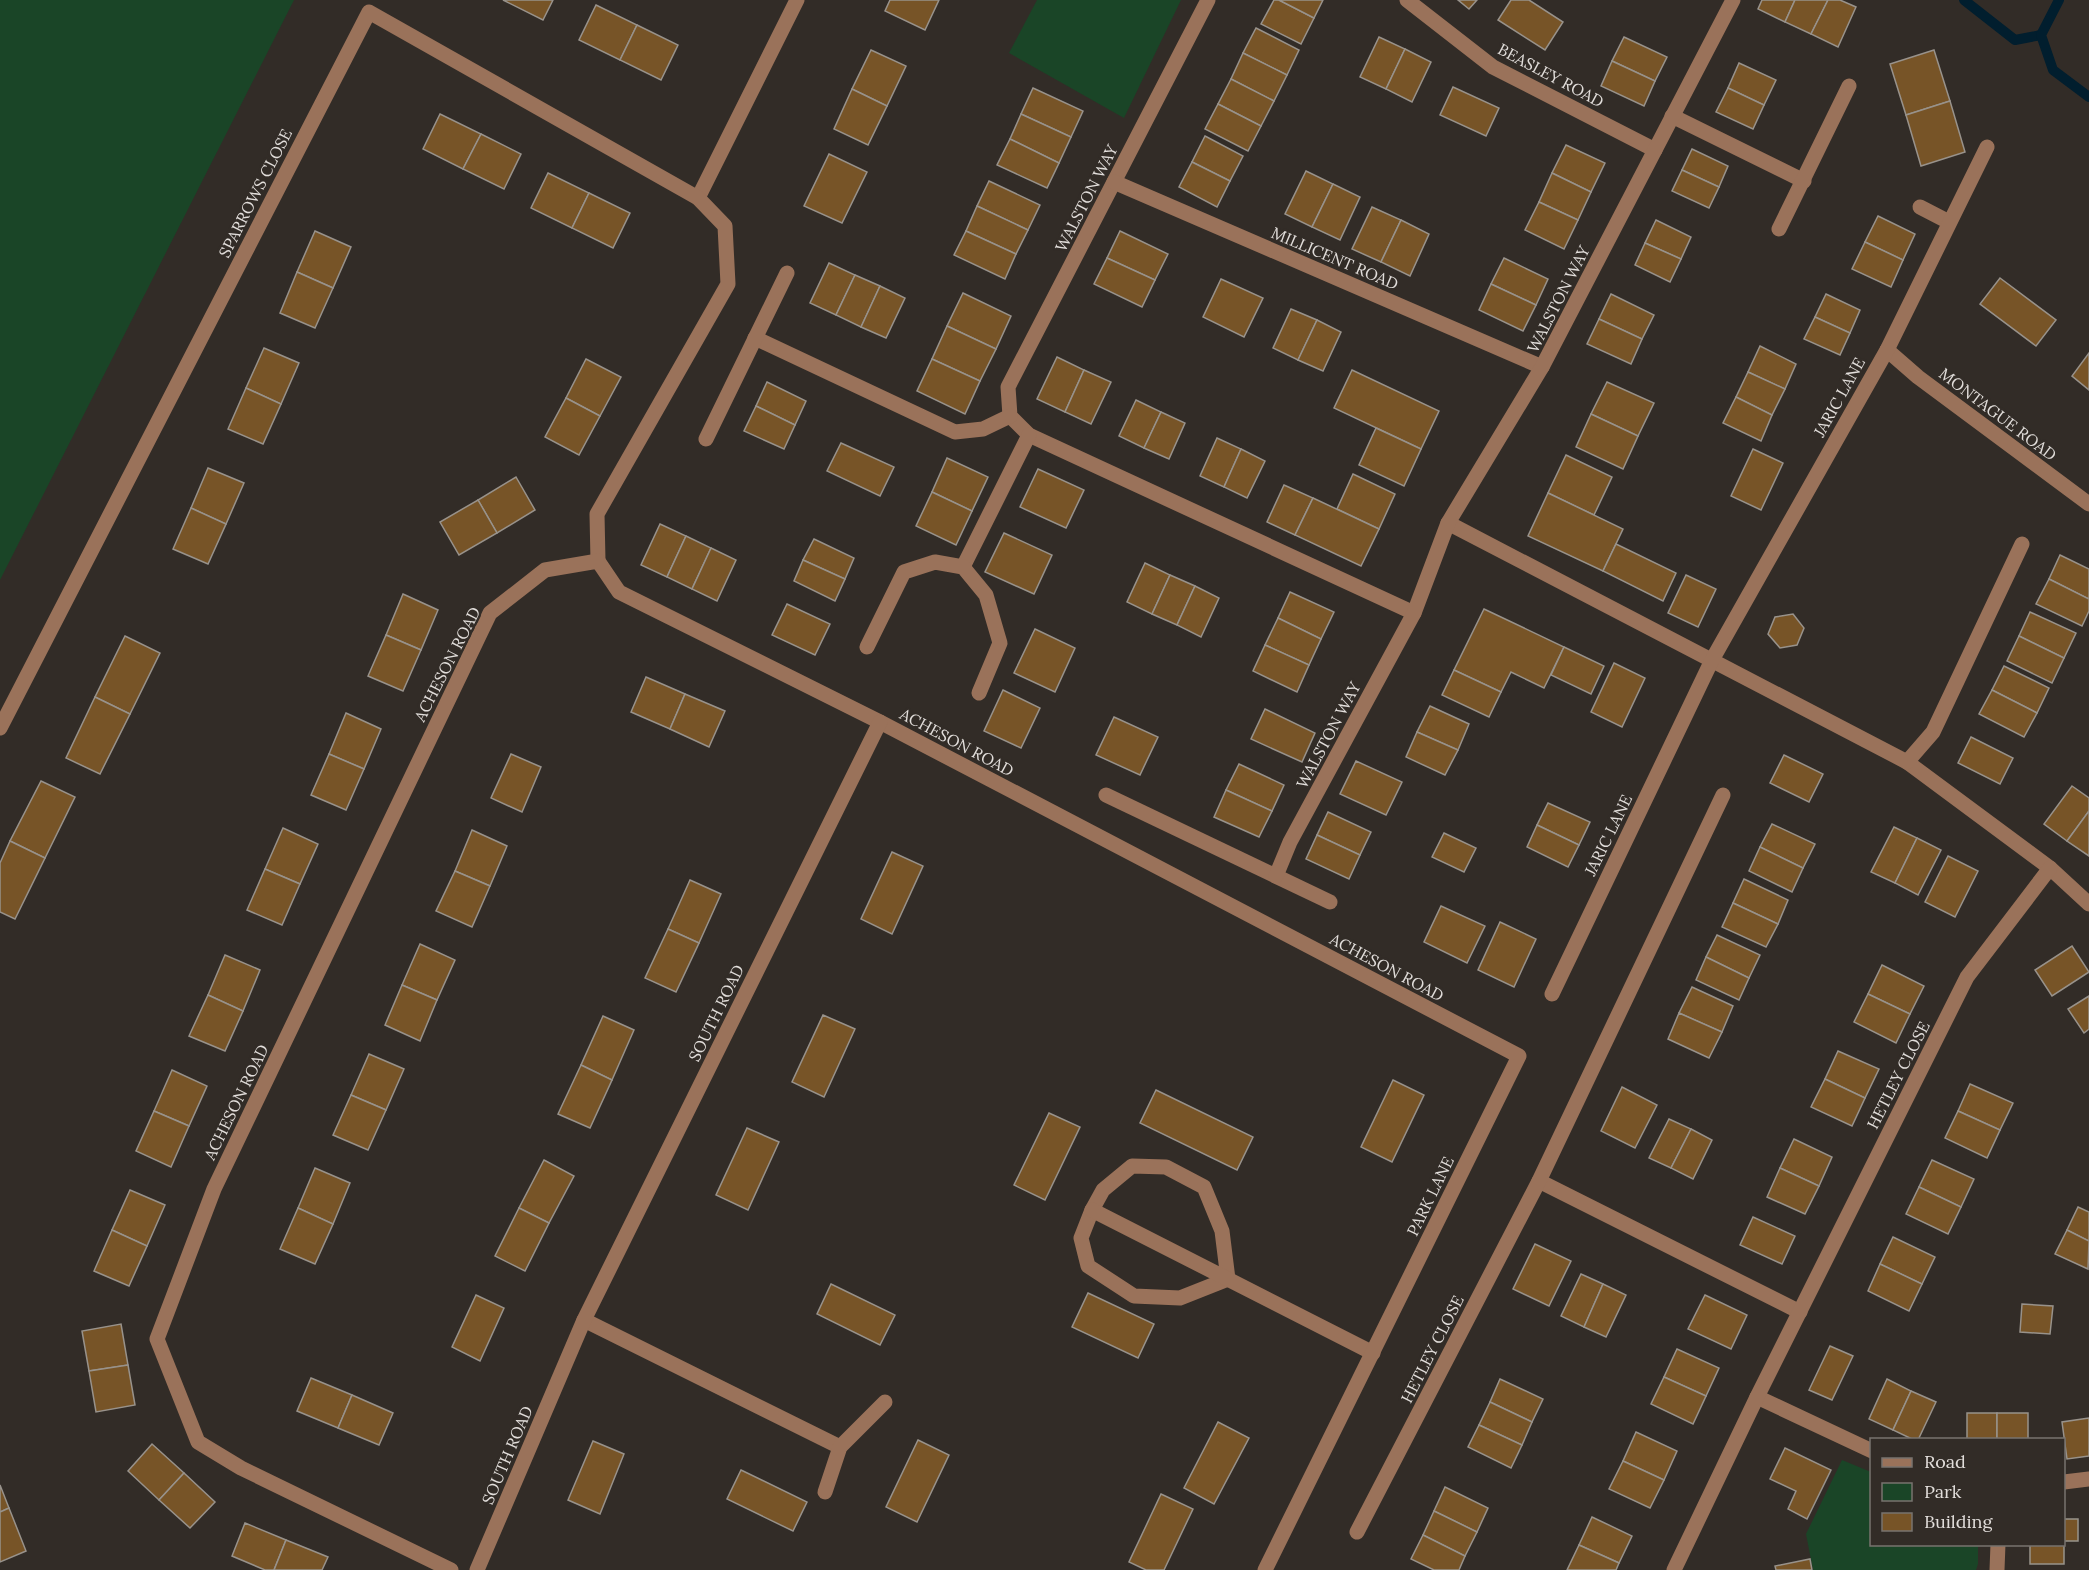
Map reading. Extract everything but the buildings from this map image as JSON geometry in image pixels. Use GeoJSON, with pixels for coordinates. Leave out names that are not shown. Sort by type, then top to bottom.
{"type":"FeatureCollection","features":[{"type":"Feature","properties":{"kind":"street"},"geometry":{"type":"LineString","coordinates":[[699,198],[797,0]]}},
{"type":"Feature","properties":{"kind":"street","name":"WALSTON WAY"},"geometry":{"type":"LineString","coordinates":[[1010,416],[1008,387],[1208,0]]}},
{"type":"Feature","properties":{"kind":"street","name":"BEASLEY ROAD"},"geometry":{"type":"LineString","coordinates":[[1407,0],[1493,67],[1655,150]]}},
{"type":"Feature","properties":{"kind":"street","name":"WALSTON WAY"},"geometry":{"type":"LineString","coordinates":[[1276,876],[1290,842],[1414,613],[1448,523],[1542,367],[1733,0]]}},
{"type":"Feature","properties":{"kind":"street","name":"SPARROWS CLOSE"},"geometry":{"type":"LineString","coordinates":[[0,728],[372,6],[699,198],[725,226],[728,284],[597,514],[598,561]]}},
{"type":"Feature","properties":{"kind":"street"},"geometry":{"type":"LineString","coordinates":[[1779,229],[1849,86]]}},
{"type":"Feature","properties":{"kind":"street"},"geometry":{"type":"LineString","coordinates":[[1672,116],[1804,181]]}},
{"type":"Feature","properties":{"kind":"street","name":"JARIC LANE"},"geometry":{"type":"LineString","coordinates":[[1552,993],[1712,660],[1887,350],[1987,147]]}},
{"type":"Feature","properties":{"kind":"street","name":"MILLICENT ROAD"},"geometry":{"type":"LineString","coordinates":[[1114,182],[1542,367]]}},
{"type":"Feature","properties":{"kind":"street"},"geometry":{"type":"LineString","coordinates":[[1920,207],[1949,222]]}},
{"type":"Feature","properties":{"kind":"street"},"geometry":{"type":"LineString","coordinates":[[706,439],[787,273]]}},
{"type":"Feature","properties":{"kind":"street"},"geometry":{"type":"LineString","coordinates":[[755,338],[955,432],[983,429],[1010,416],[1029,435],[1414,613]]}},
{"type":"Feature","properties":{"kind":"street","name":"MONTAGUE ROAD"},"geometry":{"type":"LineString","coordinates":[[1887,350],[1918,377],[2089,504]]}},
{"type":"Feature","properties":{"kind":"street"},"geometry":{"type":"LineString","coordinates":[[963,567],[1029,435]]}},
{"type":"Feature","properties":{"kind":"street"},"geometry":{"type":"LineString","coordinates":[[1448,523],[1907,762],[2050,868],[2089,904]]}},
{"type":"Feature","properties":{"kind":"street"},"geometry":{"type":"LineString","coordinates":[[1907,762],[1933,732],[2022,544]]}},
{"type":"Feature","properties":{"kind":"street","name":"ACHESON ROAD"},"geometry":{"type":"LineString","coordinates":[[451,1570],[241,1468],[198,1442],[157,1340],[214,1189],[490,613],[545,570],[598,561],[619,592],[880,722],[1519,1056]]}},
{"type":"Feature","properties":{"kind":"street"},"geometry":{"type":"LineString","coordinates":[[867,647],[904,572],[935,562],[963,567],[986,595],[1000,643],[979,693]]}},
{"type":"Feature","properties":{"kind":"street","name":"SOUTH ROAD"},"geometry":{"type":"LineString","coordinates":[[477,1570],[584,1320],[880,722]]}},
{"type":"Feature","properties":{"kind":"street"},"geometry":{"type":"LineString","coordinates":[[1106,795],[1330,902]]}},
{"type":"Feature","properties":{"kind":"street","name":"HETLEY CLOSE"},"geometry":{"type":"LineString","coordinates":[[1357,1532],[1539,1181],[1723,795]]}},
{"type":"Feature","properties":{"kind":"street","name":"HETLEY CLOSE"},"geometry":{"type":"LineString","coordinates":[[1674,1570],[1757,1397],[1967,977],[2050,868]]}},
{"type":"Feature","properties":{"kind":"street","name":"PARK LANE"},"geometry":{"type":"LineString","coordinates":[[1265,1570],[1519,1056]]}},
{"type":"Feature","properties":{"kind":"street"},"geometry":{"type":"LineString","coordinates":[[1132,1166],[1166,1167],[1204,1187],[1222,1231],[1228,1279],[1180,1298],[1134,1296],[1089,1266],[1081,1238],[1103,1190],[1132,1166]]}},
{"type":"Feature","properties":{"kind":"street"},"geometry":{"type":"LineString","coordinates":[[1539,1181],[1800,1312]]}},
{"type":"Feature","properties":{"kind":"street"},"geometry":{"type":"LineString","coordinates":[[1092,1210],[1373,1353]]}},
{"type":"Feature","properties":{"kind":"street"},"geometry":{"type":"LineString","coordinates":[[584,1320],[840,1447]]}},
{"type":"Feature","properties":{"kind":"street"},"geometry":{"type":"LineString","coordinates":[[1757,1397],[1870,1450]]}},
{"type":"Feature","properties":{"kind":"street"},"geometry":{"type":"LineString","coordinates":[[825,1492],[840,1447],[885,1402]]}},
{"type":"Feature","properties":{"kind":"street"},"geometry":{"type":"LineString","coordinates":[[2065,1482],[2089,1479]]}},
{"type":"Feature","properties":{"kind":"street"},"geometry":{"type":"LineString","coordinates":[[1997,1570],[1998,1546]]}},
{"type":"Feature","properties":{"kind":"green space"},"geometry":{"type":"Polygon","coordinates":[[[0,0],[294,0],[0,580],[0,0]]]}},
{"type":"Feature","properties":{"kind":"green space"},"geometry":{"type":"Polygon","coordinates":[[[1037,0],[1181,0],[1124,118],[1009,53],[1037,0]]]}},
{"type":"Feature","properties":{"kind":"green space"},"geometry":{"type":"Polygon","coordinates":[[[1842,1460],[1870,1472],[1870,1546],[1978,1546],[1978,1564],[1976,1570],[1813,1570],[1806,1534],[1842,1460]]]}},
{"type":"Feature","properties":{"kind":"waterway"},"geometry":{"type":"LineString","coordinates":[[1964,0],[2015,40],[2041,35]]}},
{"type":"Feature","properties":{"kind":"waterway"},"geometry":{"type":"LineString","coordinates":[[2059,0],[2041,35],[2053,70],[2089,97]]}}]}
